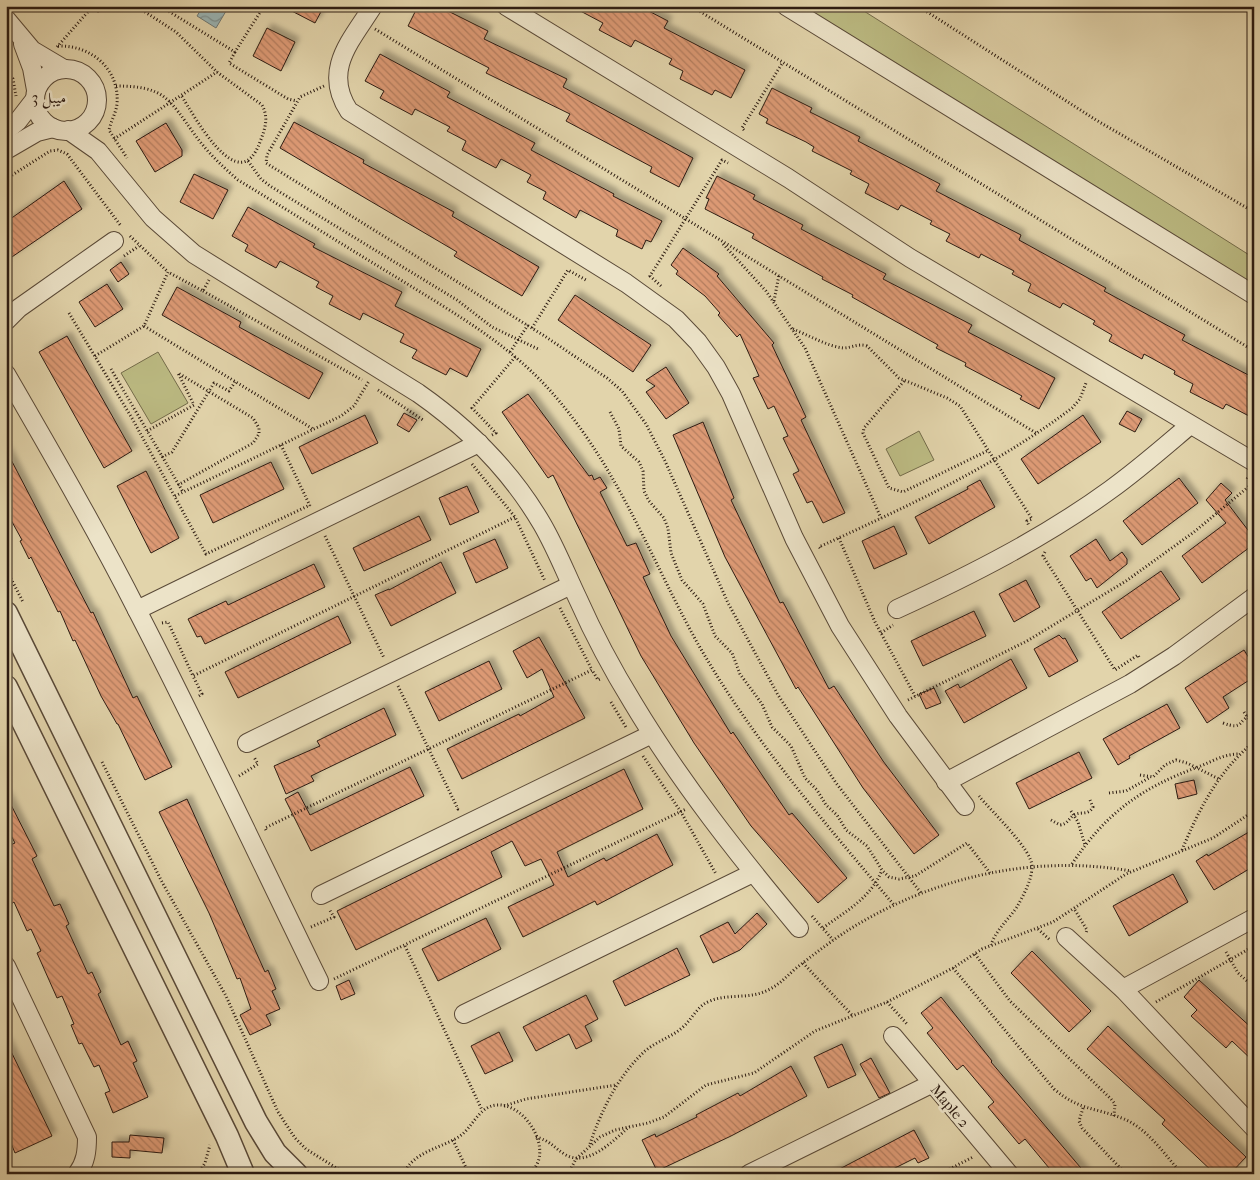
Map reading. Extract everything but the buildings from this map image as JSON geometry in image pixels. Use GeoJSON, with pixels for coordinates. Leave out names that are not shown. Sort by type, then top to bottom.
{"type":"FeatureCollection","features":[{"type":"Feature","properties":{"kind":"street"},"geometry":{"type":"LineString","coordinates":[[373,6],[338,65],[336,81],[340,97],[349,111],[656,303],[676,319],[698,342],[716,367],[731,394],[772,489],[816,582],[840,626],[898,716],[965,806]]}},
{"type":"Feature","properties":{"kind":"street"},"geometry":{"type":"LineString","coordinates":[[506,6],[753,156],[910,258],[1190,425],[1252,468]]}},
{"type":"Feature","properties":{"kind":"street"},"geometry":{"type":"LineString","coordinates":[[786,6],[1254,295]]}},
{"type":"Feature","properties":{"kind":"street"},"geometry":{"type":"LineString","coordinates":[[6,19],[21,39],[44,58],[64,68],[83,74],[90,80],[96,99],[92,116],[84,124],[23,140],[6,150]]}},
{"type":"Feature","properties":{"kind":"street"},"geometry":{"type":"LineString","coordinates":[[21,39],[32,68],[38,113],[60,129],[89,143],[107,160],[152,218],[216,269],[440,408],[479,442],[502,468],[532,509],[557,554],[614,671],[652,734],[699,803],[753,873],[799,928]]}},
{"type":"Feature","properties":{"kind":"street"},"geometry":{"type":"LineString","coordinates":[[6,131],[18,121],[50,73],[64,68]]}},
{"type":"Feature","properties":{"kind":"street"},"geometry":{"type":"LineString","coordinates":[[92,116],[107,160]]}},
{"type":"Feature","properties":{"kind":"street"},"geometry":{"type":"LineString","coordinates":[[6,321],[18,308],[121,234]]}},
{"type":"Feature","properties":{"kind":"street"},"geometry":{"type":"LineString","coordinates":[[6,374],[80,502],[137,610],[184,702],[319,982]]}},
{"type":"Feature","properties":{"kind":"street"},"geometry":{"type":"LineString","coordinates":[[897,609],[989,565],[1037,538],[1110,490],[1190,425]]}},
{"type":"Feature","properties":{"kind":"street"},"geometry":{"type":"LineString","coordinates":[[137,610],[479,442]]}},
{"type":"Feature","properties":{"kind":"street"},"geometry":{"type":"LineString","coordinates":[[247,743],[571,585]]}},
{"type":"Feature","properties":{"kind":"street"},"geometry":{"type":"LineString","coordinates":[[946,782],[1084,710],[1148,672],[1217,626],[1254,597]]}},
{"type":"Feature","properties":{"kind":"street"},"geometry":{"type":"LineString","coordinates":[[15,609],[64,726],[256,1122],[276,1153],[296,1174]]}},
{"type":"Feature","properties":{"kind":"street"},"geometry":{"type":"LineString","coordinates":[[6,686],[227,1136],[243,1174]]}},
{"type":"Feature","properties":{"kind":"street"},"geometry":{"type":"LineString","coordinates":[[321,895],[652,734]]}},
{"type":"Feature","properties":{"kind":"street"},"geometry":{"type":"LineString","coordinates":[[464,1014],[753,873]]}},
{"type":"Feature","properties":{"kind":"street"},"geometry":{"type":"LineString","coordinates":[[1129,986],[1254,918]]}},
{"type":"Feature","properties":{"kind":"street"},"geometry":{"type":"LineString","coordinates":[[1066,936],[1129,986],[1254,1128]]}},
{"type":"Feature","properties":{"kind":"street"},"geometry":{"type":"LineString","coordinates":[[6,966],[87,1137],[87,1152],[82,1167],[77,1174]]}},
{"type":"Feature","properties":{"kind":"street","name":"Maple 2"},"geometry":{"type":"LineString","coordinates":[[893,1036],[931,1084],[1009,1174]]}},
{"type":"Feature","properties":{"kind":"street"},"geometry":{"type":"LineString","coordinates":[[749,1174],[931,1084]]}},
{"type":"Feature","properties":{"kind":"path"},"geometry":{"type":"LineString","coordinates":[[44,58],[58,46],[92,7],[98,11],[102,6]]}},
{"type":"Feature","properties":{"kind":"path"},"geometry":{"type":"LineString","coordinates":[[136,6],[176,32],[217,72],[262,105],[266,113],[266,121],[255,155],[248,161],[238,162],[230,159],[221,151],[181,95]]}},
{"type":"Feature","properties":{"kind":"path"},"geometry":{"type":"LineString","coordinates":[[160,6],[235,52]]}},
{"type":"Feature","properties":{"kind":"path"},"geometry":{"type":"LineString","coordinates":[[264,6],[229,63],[288,99],[297,101]]}},
{"type":"Feature","properties":{"kind":"path"},"geometry":{"type":"LineString","coordinates":[[691,6],[1254,351]]}},
{"type":"Feature","properties":{"kind":"path"},"geometry":{"type":"LineString","coordinates":[[918,6],[1081,111],[1254,212]]}},
{"type":"Feature","properties":{"kind":"path"},"geometry":{"type":"LineString","coordinates":[[363,22],[1036,433]]}},
{"type":"Feature","properties":{"kind":"path"},"geometry":{"type":"LineString","coordinates":[[58,46],[71,46],[94,55],[104,64],[116,86],[117,106],[109,130],[132,164],[117,175]]}},
{"type":"Feature","properties":{"kind":"path"},"geometry":{"type":"LineString","coordinates":[[748,133],[742,128],[782,62]]}},
{"type":"Feature","properties":{"kind":"path"},"geometry":{"type":"LineString","coordinates":[[6,70],[13,79],[17,89],[16,98],[12,103]]}},
{"type":"Feature","properties":{"kind":"path"},"geometry":{"type":"LineString","coordinates":[[114,139],[217,72]]}},
{"type":"Feature","properties":{"kind":"path"},"geometry":{"type":"LineString","coordinates":[[336,81],[304,94],[297,101],[265,159],[269,166],[528,325],[607,378],[635,407],[665,461],[709,564],[752,650],[778,695],[836,783],[921,893]]}},
{"type":"Feature","properties":{"kind":"path"},"geometry":{"type":"LineString","coordinates":[[116,86],[149,89],[171,101],[215,160],[238,180],[461,317],[516,356],[572,416],[596,449],[618,484],[699,646],[750,726],[808,802],[894,905]]}},
{"type":"Feature","properties":{"kind":"path"},"geometry":{"type":"LineString","coordinates":[[6,179],[50,151],[58,150],[67,154],[121,234],[168,272],[203,291],[216,269]]}},
{"type":"Feature","properties":{"kind":"path"},"geometry":{"type":"LineString","coordinates":[[656,303],[664,289],[650,276],[722,160],[744,171],[753,156]]}},
{"type":"Feature","properties":{"kind":"path"},"geometry":{"type":"LineString","coordinates":[[248,161],[261,179],[270,186],[457,300],[492,327],[540,350]]}},
{"type":"Feature","properties":{"kind":"path"},"geometry":{"type":"LineString","coordinates":[[719,240],[774,302],[805,348],[881,518]]}},
{"type":"Feature","properties":{"kind":"path"},"geometry":{"type":"LineString","coordinates":[[532,328],[568,270],[590,282]]}},
{"type":"Feature","properties":{"kind":"path"},"geometry":{"type":"LineString","coordinates":[[96,356],[144,326],[168,272]]}},
{"type":"Feature","properties":{"kind":"path"},"geometry":{"type":"LineString","coordinates":[[774,302],[779,275]]}},
{"type":"Feature","properties":{"kind":"path"},"geometry":{"type":"LineString","coordinates":[[69,313],[96,356],[206,554],[310,505]]}},
{"type":"Feature","properties":{"kind":"path"},"geometry":{"type":"LineString","coordinates":[[510,352],[528,325]]}},
{"type":"Feature","properties":{"kind":"path"},"geometry":{"type":"LineString","coordinates":[[144,326],[313,430]]}},
{"type":"Feature","properties":{"kind":"path"},"geometry":{"type":"LineString","coordinates":[[793,329],[838,346],[849,347],[861,344],[867,346],[894,374],[904,381],[948,398],[960,406],[1032,519],[1027,521],[1046,554],[1043,556],[1115,670],[1138,655],[1148,672]]}},
{"type":"Feature","properties":{"kind":"path"},"geometry":{"type":"LineString","coordinates":[[479,442],[496,433],[472,408],[516,356]]}},
{"type":"Feature","properties":{"kind":"path"},"geometry":{"type":"LineString","coordinates":[[175,496],[342,416],[354,406],[376,368]]}},
{"type":"Feature","properties":{"kind":"path"},"geometry":{"type":"LineString","coordinates":[[111,370],[183,492]]}},
{"type":"Feature","properties":{"kind":"path"},"geometry":{"type":"LineString","coordinates":[[147,431],[194,405],[178,373],[257,422],[259,434],[253,444],[178,485]]}},
{"type":"Feature","properties":{"kind":"path"},"geometry":{"type":"LineString","coordinates":[[823,556],[819,547],[881,518],[994,459],[1036,433],[1072,408],[1080,399],[1088,384],[1081,380]]}},
{"type":"Feature","properties":{"kind":"path"},"geometry":{"type":"LineString","coordinates":[[904,381],[864,428],[863,432],[884,482],[889,488],[896,492],[904,492],[989,450]]}},
{"type":"Feature","properties":{"kind":"path"},"geometry":{"type":"LineString","coordinates":[[162,457],[172,452],[214,383],[229,391],[235,382]]}},
{"type":"Feature","properties":{"kind":"path"},"geometry":{"type":"LineString","coordinates":[[610,412],[616,420],[621,446],[639,462],[643,471],[644,491],[649,502],[664,518],[668,528],[675,567],[682,580],[703,604],[715,636],[732,653],[740,674],[762,704],[772,727],[791,746],[805,778],[817,790],[826,805],[837,815],[846,830],[872,851],[882,870],[889,877],[899,879],[910,878],[967,843],[990,873]]}},
{"type":"Feature","properties":{"kind":"path"},"geometry":{"type":"LineString","coordinates":[[281,445],[458,809],[466,805]]}},
{"type":"Feature","properties":{"kind":"path"},"geometry":{"type":"LineString","coordinates":[[898,716],[912,709],[908,699],[1027,641],[1126,581],[1194,532],[1253,483],[1246,479],[1252,468]]}},
{"type":"Feature","properties":{"kind":"path"},"geometry":{"type":"LineString","coordinates":[[184,702],[202,694],[193,676],[532,509]]}},
{"type":"Feature","properties":{"kind":"path"},"geometry":{"type":"LineString","coordinates":[[839,538],[875,622],[916,696]]}},
{"type":"Feature","properties":{"kind":"path"},"geometry":{"type":"LineString","coordinates":[[6,569],[15,609]]}},
{"type":"Feature","properties":{"kind":"path"},"geometry":{"type":"LineString","coordinates":[[265,828],[592,670],[602,688]]}},
{"type":"Feature","properties":{"kind":"path"},"geometry":{"type":"LineString","coordinates":[[598,680],[614,671]]}},
{"type":"Feature","properties":{"kind":"path"},"geometry":{"type":"LineString","coordinates":[[607,695],[681,812],[724,888]]}},
{"type":"Feature","properties":{"kind":"path"},"geometry":{"type":"LineString","coordinates":[[1244,712],[1254,727]]}},
{"type":"Feature","properties":{"kind":"path"},"geometry":{"type":"LineString","coordinates":[[1223,723],[1236,727],[1247,716],[1254,714]]}},
{"type":"Feature","properties":{"kind":"path"},"geometry":{"type":"LineString","coordinates":[[1182,851],[1196,818],[1219,779],[1238,754],[1254,742]]}},
{"type":"Feature","properties":{"kind":"path"},"geometry":{"type":"LineString","coordinates":[[243,783],[239,774],[258,764],[247,743]]}},
{"type":"Feature","properties":{"kind":"path"},"geometry":{"type":"LineString","coordinates":[[1072,864],[1085,846],[1116,812],[1157,783],[1224,756],[1238,754]]}},
{"type":"Feature","properties":{"kind":"path"},"geometry":{"type":"LineString","coordinates":[[100,756],[162,882],[226,996],[278,1112]]}},
{"type":"Feature","properties":{"kind":"path"},"geometry":{"type":"LineString","coordinates":[[1109,792],[1126,791],[1154,777],[1165,765],[1176,760],[1219,779]]}},
{"type":"Feature","properties":{"kind":"path"},"geometry":{"type":"LineString","coordinates":[[1140,775],[1149,778]]}},
{"type":"Feature","properties":{"kind":"path"},"geometry":{"type":"LineString","coordinates":[[1154,777],[1157,783]]}},
{"type":"Feature","properties":{"kind":"path"},"geometry":{"type":"LineString","coordinates":[[965,806],[978,795],[1023,847],[1032,866],[1029,880],[1017,906],[996,933],[990,946]]}},
{"type":"Feature","properties":{"kind":"path"},"geometry":{"type":"LineString","coordinates":[[1051,820],[1056,824],[1065,824],[1074,815],[1091,811],[1093,807],[1090,800]]}},
{"type":"Feature","properties":{"kind":"path"},"geometry":{"type":"LineString","coordinates":[[319,982],[337,979],[699,803]]}},
{"type":"Feature","properties":{"kind":"path"},"geometry":{"type":"LineString","coordinates":[[1071,811],[1085,846]]}},
{"type":"Feature","properties":{"kind":"path"},"geometry":{"type":"LineString","coordinates":[[568,1174],[576,1159],[589,1145],[615,1130],[648,1123],[664,1117],[706,1085],[754,1073],[815,1031],[887,1002],[953,968],[990,946],[1053,922],[1132,871],[1212,838],[1254,811]]}},
{"type":"Feature","properties":{"kind":"path"},"geometry":{"type":"LineString","coordinates":[[257,853],[274,845],[261,819]]}},
{"type":"Feature","properties":{"kind":"path"},"geometry":{"type":"LineString","coordinates":[[589,1145],[606,1104],[617,1085],[645,1052],[683,1027],[695,1012],[708,1001],[725,997],[745,997],[768,990],[850,930],[894,905],[921,893],[960,880],[1032,866],[1072,864],[1132,871]]}},
{"type":"Feature","properties":{"kind":"path"},"geometry":{"type":"LineString","coordinates":[[823,928],[868,894],[876,884],[882,870]]}},
{"type":"Feature","properties":{"kind":"path"},"geometry":{"type":"LineString","coordinates":[[315,936],[311,927],[334,917],[321,895]]}},
{"type":"Feature","properties":{"kind":"path"},"geometry":{"type":"LineString","coordinates":[[1220,937],[1230,962],[1238,973],[1254,987]]}},
{"type":"Feature","properties":{"kind":"path"},"geometry":{"type":"LineString","coordinates":[[404,946],[482,1110]]}},
{"type":"Feature","properties":{"kind":"path"},"geometry":{"type":"LineString","coordinates":[[1129,986],[1150,1005],[1230,962],[1254,946]]}},
{"type":"Feature","properties":{"kind":"path"},"geometry":{"type":"LineString","coordinates":[[975,954],[1010,1000],[1111,1099],[1115,1104],[1114,1116]]}},
{"type":"Feature","properties":{"kind":"path"},"geometry":{"type":"LineString","coordinates":[[803,963],[852,1015]]}},
{"type":"Feature","properties":{"kind":"path"},"geometry":{"type":"LineString","coordinates":[[953,968],[1054,1089],[1067,1100],[1083,1108],[1125,1120],[1143,1131],[1182,1174]]}},
{"type":"Feature","properties":{"kind":"path"},"geometry":{"type":"LineString","coordinates":[[333,970],[337,979]]}},
{"type":"Feature","properties":{"kind":"path"},"geometry":{"type":"LineString","coordinates":[[504,1106],[526,1099],[617,1085]]}},
{"type":"Feature","properties":{"kind":"path"},"geometry":{"type":"LineString","coordinates":[[404,1174],[408,1164],[417,1157],[453,1140],[468,1129],[482,1110],[497,1105],[513,1109],[528,1121],[536,1137],[539,1153],[535,1169],[528,1174]]}},
{"type":"Feature","properties":{"kind":"path"},"geometry":{"type":"LineString","coordinates":[[1083,1108],[1079,1121],[1082,1128],[1126,1174]]}},
{"type":"Feature","properties":{"kind":"path"},"geometry":{"type":"LineString","coordinates":[[536,1137],[548,1140],[576,1159],[590,1156],[632,1125]]}},
{"type":"Feature","properties":{"kind":"path"},"geometry":{"type":"LineString","coordinates":[[453,1140],[469,1174]]}},
{"type":"Feature","properties":{"kind":"path"},"geometry":{"type":"LineString","coordinates":[[940,1174],[987,1150]]}},
{"type":"Feature","properties":{"kind":"path"},"geometry":{"type":"LineString","coordinates":[[1114,1174],[1121,1168]]}},
{"type":"Feature","properties":{"kind":"path"},"geometry":{"type":"LineString","coordinates":[[535,1169],[543,1174]]}},
{"type":"Feature","properties":{"kind":"shaded area"},"geometry":{"type":"Polygon","coordinates":[[[788,6],[856,6],[1254,258],[1254,301],[788,6]]]}},
{"type":"Feature","properties":{"kind":"shaded area"},"geometry":{"type":"Polygon","coordinates":[[[158,352],[188,403],[151,424],[121,373],[158,352]]]}},
{"type":"Feature","properties":{"kind":"shaded area"},"geometry":{"type":"Polygon","coordinates":[[[919,431],[934,460],[900,476],[886,449],[919,431]]]}},
{"type":"Feature","properties":{"kind":"water"},"geometry":{"type":"Polygon","coordinates":[[[203,6],[229,6],[216,28],[197,16],[203,6]]]}},
{"type":"Feature","properties":{"kind":"district","name":"ميبل 3"},"geometry":{"type":"Point","coordinates":[49,97]}}]}
